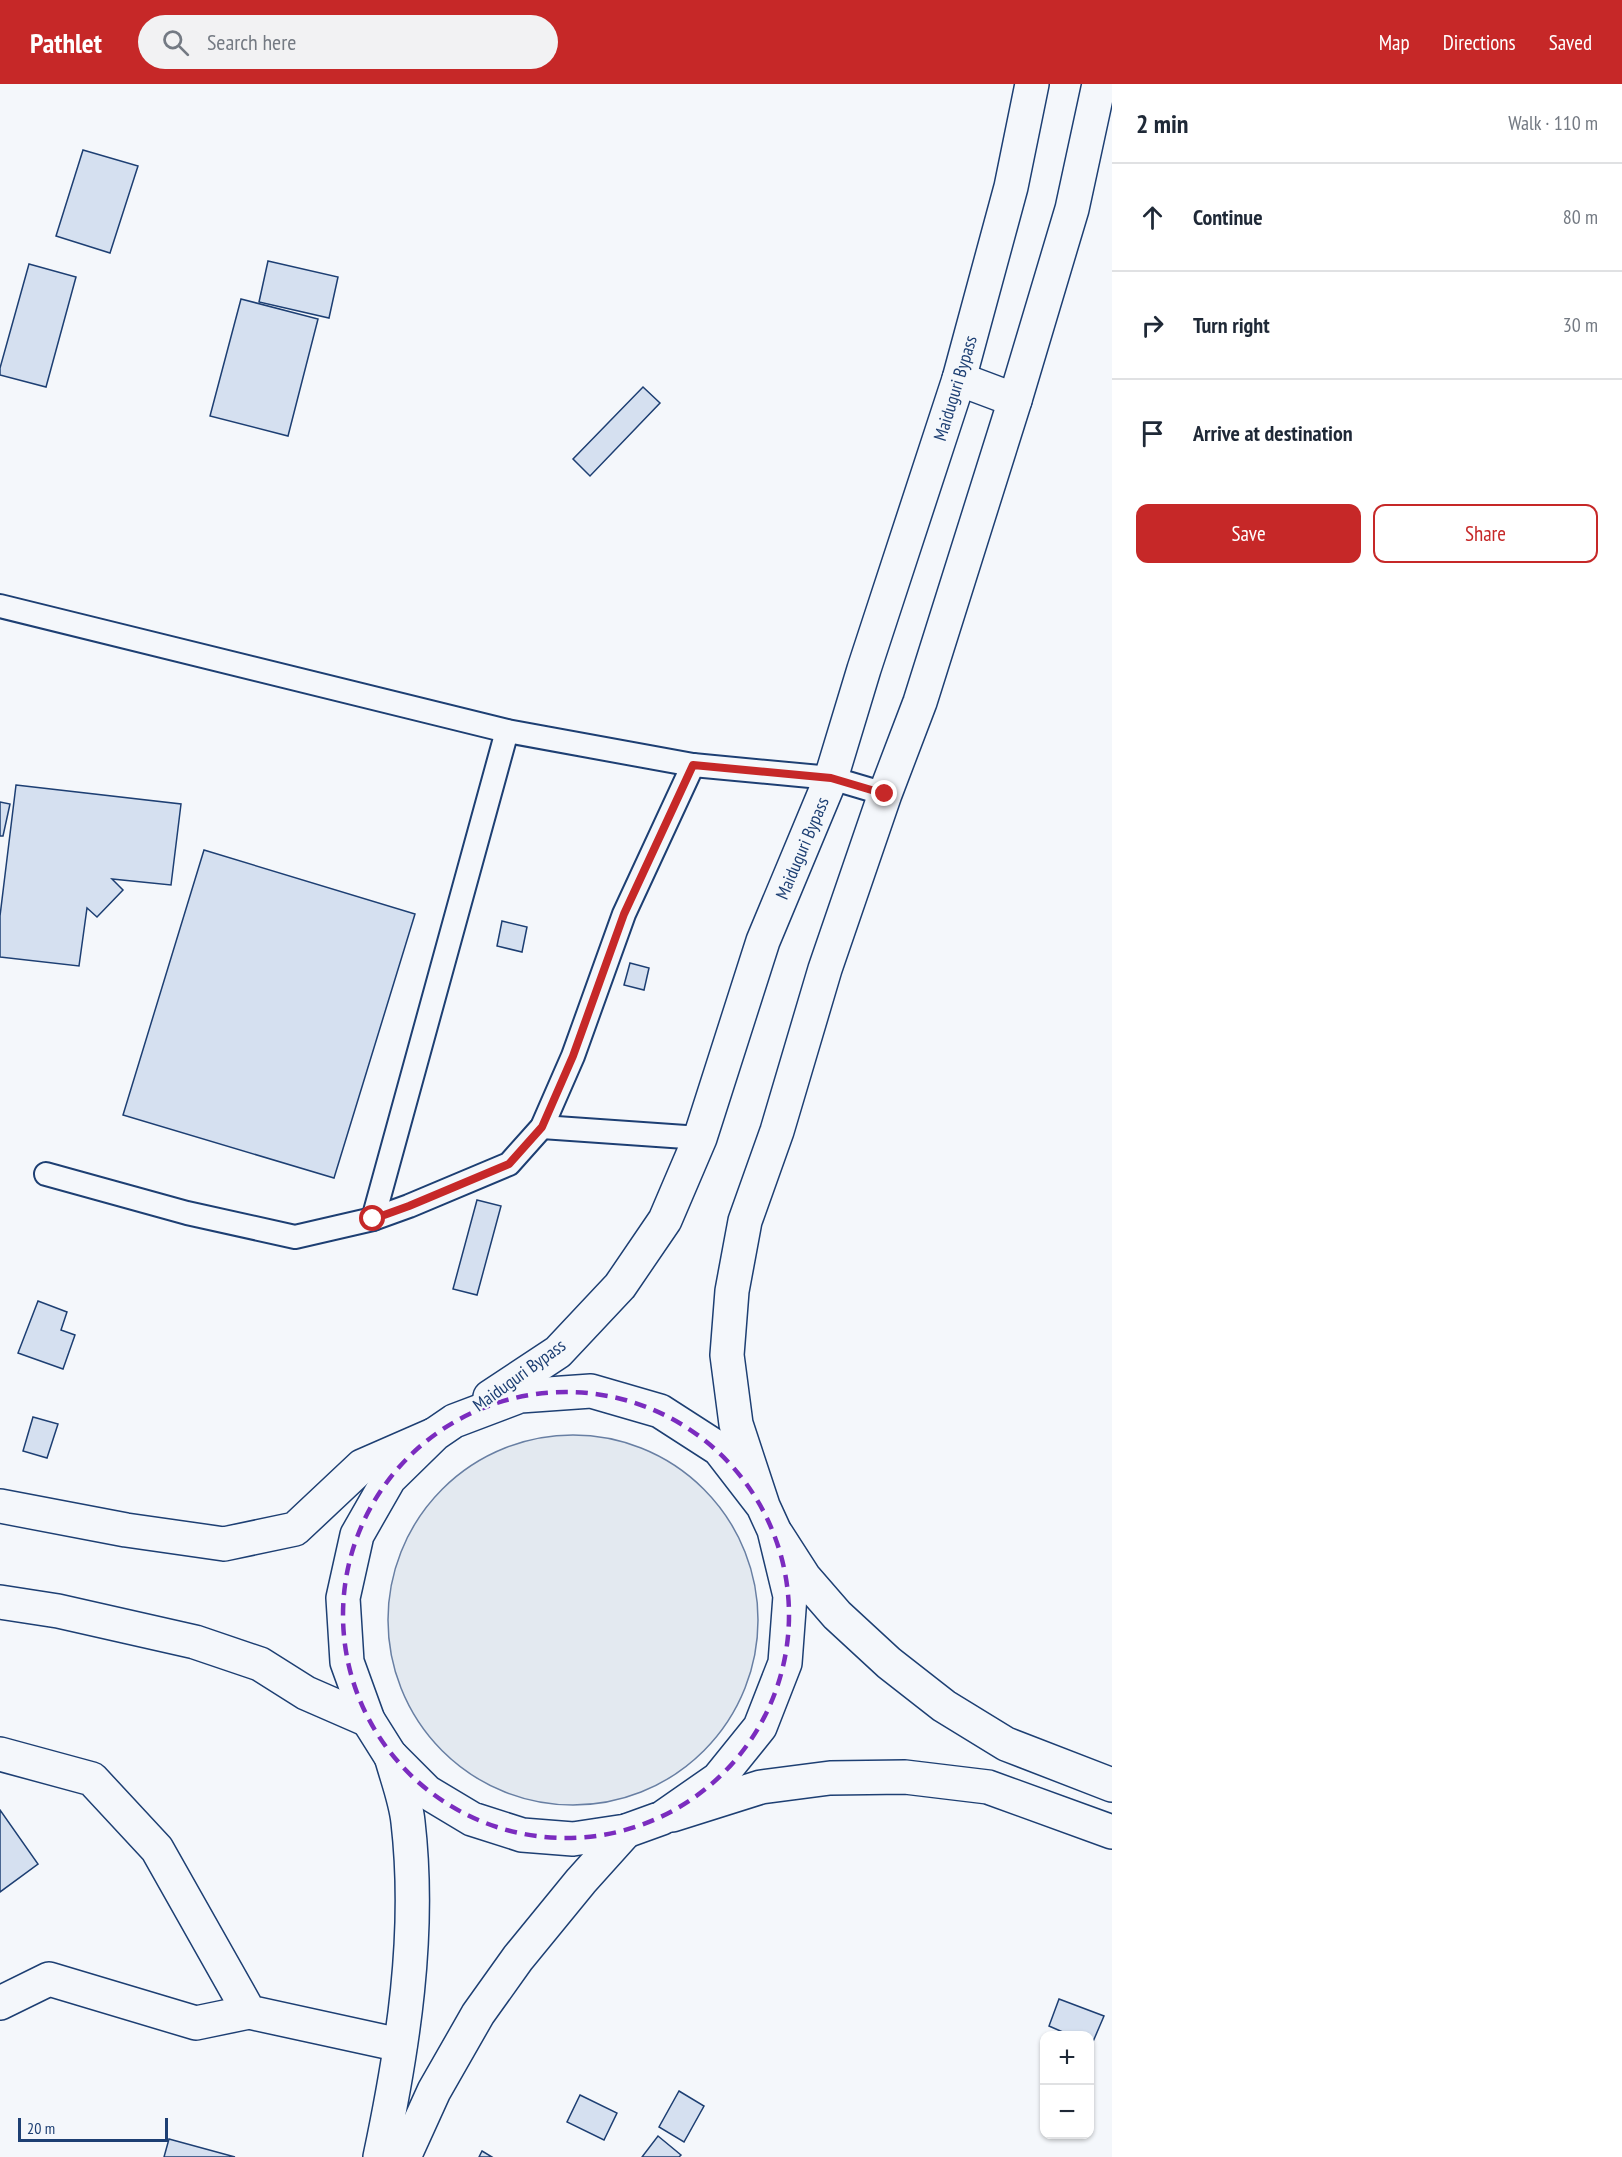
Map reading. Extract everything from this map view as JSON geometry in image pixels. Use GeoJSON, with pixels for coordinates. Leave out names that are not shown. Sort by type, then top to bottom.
{"type":"FeatureCollection","features":[{"type":"Feature","properties":{"kind":"main road","name":"Maiduguri Bypass"},"geometry":{"type":"LineString","coordinates":[[444,1428],[558,1352],[621,1286],[665,1220],[700,1138],[763,941],[831,778],[864,669],[959,379],[1011,187],[1032,84]]}},
{"type":"Feature","properties":{"kind":"main road"},"geometry":{"type":"LineString","coordinates":[[662,1818],[718,1779],[760,1727],[785,1663],[789,1596],[769,1518],[736,1424],[727,1355],[732,1291],[745,1221],[777,1131],[825,969],[885,794],[920,702],[1015,400],[1072,209],[1100,84]]}},
{"type":"Feature","properties":{"kind":"main road"},"geometry":{"type":"LineString","coordinates":[[959,379],[1015,400]]}},
{"type":"Feature","properties":{"kind":"main road"},"geometry":{"type":"LineString","coordinates":[[0,1506],[126,1530],[224,1544],[295,1529],[362,1466],[520,1396],[591,1391],[660,1411],[719,1449],[769,1518],[804,1577],[837,1615],[889,1663],[944,1706],[1006,1744],[1112,1785]]}},
{"type":"Feature","properties":{"kind":"main road"},"geometry":{"type":"LineString","coordinates":[[444,1428],[389,1479],[357,1535],[343,1598],[347,1662],[369,1720],[390,1755],[427,1792],[472,1820],[522,1836],[573,1839],[626,1831],[761,1787],[830,1778],[905,1777],[988,1787],[1112,1832]]}},
{"type":"Feature","properties":{"kind":"main road"},"geometry":{"type":"LineString","coordinates":[[0,1602],[58,1611],[195,1642],[260,1664],[306,1693],[369,1720]]}},
{"type":"Feature","properties":{"kind":"main road"},"geometry":{"type":"LineString","coordinates":[[0,1754],[92,1779],[157,1849],[249,2012]]}},
{"type":"Feature","properties":{"kind":"main road"},"geometry":{"type":"LineString","coordinates":[[381,2157],[396,2082],[410,1968],[412,1891],[408,1820],[390,1755]]}},
{"type":"Feature","properties":{"kind":"main road"},"geometry":{"type":"LineString","coordinates":[[404,2157],[434,2091],[478,2014],[518,1958],[581,1881],[626,1831]]}},
{"type":"Feature","properties":{"kind":"main road"},"geometry":{"type":"LineString","coordinates":[[0,2003],[49,1979],[196,2023],[249,2012],[400,2044]]}},
{"type":"Feature","properties":{"kind":"lane"},"geometry":{"type":"LineString","coordinates":[[0,606],[507,731],[693,765],[831,778],[885,794]]}},
{"type":"Feature","properties":{"kind":"lane"},"geometry":{"type":"LineString","coordinates":[[373,1219],[507,731]]}},
{"type":"Feature","properties":{"kind":"lane"},"geometry":{"type":"LineString","coordinates":[[46,1173],[188,1213],[295,1238],[373,1219],[509,1164],[542,1127],[573,1056],[624,914],[693,765]]}},
{"type":"Feature","properties":{"kind":"lane"},"geometry":{"type":"LineString","coordinates":[[542,1127],[700,1138]]}},
{"type":"Feature","properties":{"kind":"highlighted area"},"geometry":{"type":"Polygon","coordinates":[[[591,1391],[660,1411],[719,1449],[763,1506],[790,1596],[785,1663],[760,1727],[718,1779],[662,1818],[626,1831],[573,1839],[522,1835],[472,1819],[427,1792],[390,1755],[368,1720],[347,1662],[343,1598],[357,1535],[389,1479],[454,1421],[520,1396],[591,1391]]]}},
{"type":"Feature","properties":{"kind":"shaded area"},"geometry":{"type":"Polygon","coordinates":[[[555,1435],[591,1435],[627,1443],[660,1456],[691,1477],[716,1502],[737,1533],[744,1549],[755,1584],[758,1620],[755,1656],[737,1707],[716,1738],[691,1763],[660,1784],[627,1797],[591,1805],[555,1805],[519,1797],[486,1784],[455,1763],[430,1738],[409,1707],[396,1674],[388,1638],[388,1602],[396,1566],[409,1533],[430,1502],[455,1477],[486,1456],[519,1443],[555,1435]]]}},
{"type":"Feature","properties":{"kind":"building"},"geometry":{"type":"Polygon","coordinates":[[[83,150],[138,166],[110,253],[56,236],[83,150]]]}},
{"type":"Feature","properties":{"kind":"building"},"geometry":{"type":"Polygon","coordinates":[[[268,261],[338,277],[329,318],[259,302],[268,261]]]}},
{"type":"Feature","properties":{"kind":"building"},"geometry":{"type":"Polygon","coordinates":[[[29,264],[76,277],[46,387],[0,375],[29,264]]]}},
{"type":"Feature","properties":{"kind":"building"},"geometry":{"type":"Polygon","coordinates":[[[241,299],[318,319],[288,436],[210,416],[241,299]]]}},
{"type":"Feature","properties":{"kind":"building"},"geometry":{"type":"Polygon","coordinates":[[[643,387],[660,403],[590,476],[573,459],[643,387]]]}},
{"type":"Feature","properties":{"kind":"building"},"geometry":{"type":"Polygon","coordinates":[[[16,785],[181,804],[171,885],[112,879],[123,890],[97,917],[87,908],[79,966],[0,957],[0,916],[16,785]]]}},
{"type":"Feature","properties":{"kind":"building"},"geometry":{"type":"Polygon","coordinates":[[[0,802],[10,804],[3,836],[0,836],[0,802]]]}},
{"type":"Feature","properties":{"kind":"building"},"geometry":{"type":"Polygon","coordinates":[[[204,850],[415,914],[334,1178],[123,1115],[204,850]]]}},
{"type":"Feature","properties":{"kind":"building"},"geometry":{"type":"Polygon","coordinates":[[[502,921],[527,927],[522,952],[497,946],[502,921]]]}},
{"type":"Feature","properties":{"kind":"building"},"geometry":{"type":"Polygon","coordinates":[[[630,963],[649,968],[644,990],[624,985],[630,963]]]}},
{"type":"Feature","properties":{"kind":"building"},"geometry":{"type":"Polygon","coordinates":[[[477,1200],[501,1206],[477,1295],[453,1289],[477,1200]]]}},
{"type":"Feature","properties":{"kind":"building"},"geometry":{"type":"Polygon","coordinates":[[[38,1301],[67,1312],[61,1330],[75,1335],[63,1369],[18,1353],[38,1301]]]}},
{"type":"Feature","properties":{"kind":"building"},"geometry":{"type":"Polygon","coordinates":[[[33,1417],[58,1424],[47,1458],[23,1451],[33,1417]]]}},
{"type":"Feature","properties":{"kind":"building"},"geometry":{"type":"Polygon","coordinates":[[[0,1810],[38,1864],[0,1892],[0,1810]]]}},
{"type":"Feature","properties":{"kind":"building"},"geometry":{"type":"Polygon","coordinates":[[[1059,1999],[1104,2016],[1094,2039],[1094,2031],[1060,2031],[1049,2026],[1059,1999]]]}},
{"type":"Feature","properties":{"kind":"building"},"geometry":{"type":"Polygon","coordinates":[[[679,2091],[704,2106],[684,2142],[659,2127],[679,2091]]]}},
{"type":"Feature","properties":{"kind":"building"},"geometry":{"type":"Polygon","coordinates":[[[580,2095],[617,2113],[604,2140],[567,2122],[580,2095]]]}},
{"type":"Feature","properties":{"kind":"building"},"geometry":{"type":"Polygon","coordinates":[[[658,2136],[681,2155],[679,2157],[642,2157],[658,2136]]]}},
{"type":"Feature","properties":{"kind":"building"},"geometry":{"type":"Polygon","coordinates":[[[169,2139],[235,2157],[164,2157],[169,2139]]]}},
{"type":"Feature","properties":{"kind":"building"},"geometry":{"type":"Polygon","coordinates":[[[482,2151],[492,2157],[479,2157],[482,2151]]]}},
{"type":"Feature","properties":{"kind":"route"},"geometry":{"type":"LineString","coordinates":[[373,1219],[509,1164],[542,1127],[573,1056],[624,914],[693,765],[831,778],[885,794]]}}]}
